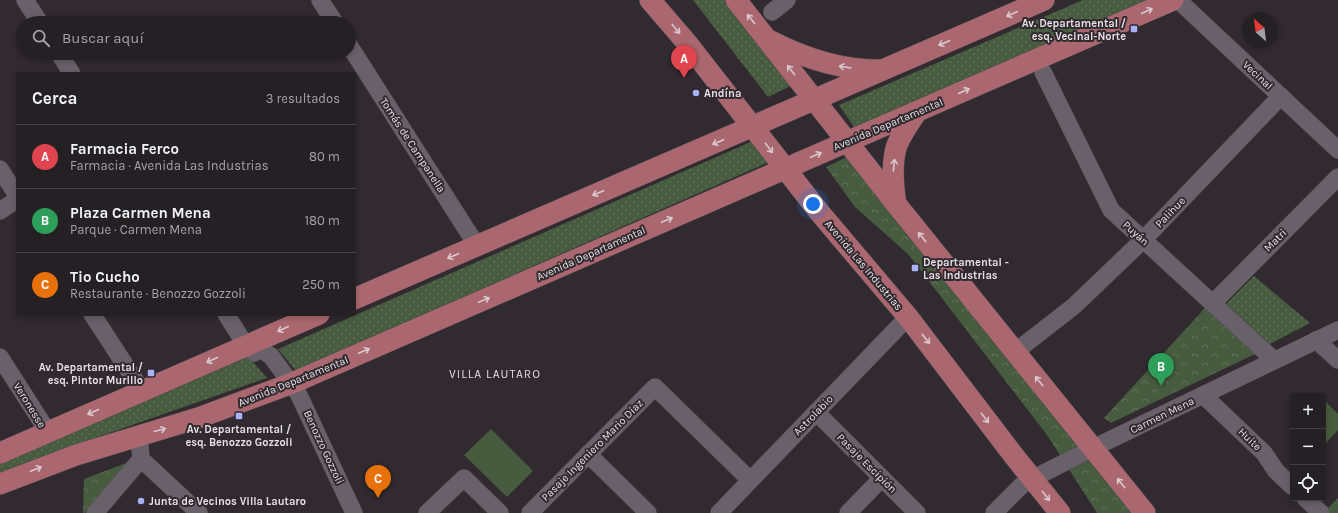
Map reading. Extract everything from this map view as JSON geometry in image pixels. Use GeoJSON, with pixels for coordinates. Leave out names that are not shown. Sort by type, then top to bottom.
{"type":"FeatureCollection","features":[{"type":"Feature","properties":{"kind":"main road","name":"Avenida Las Industrias"},"geometry":{"type":"LineString","coordinates":[[650,0],[754,126],[785,169],[820,213],[908,317],[1032,479],[1060,513]]}},
{"type":"Feature","properties":{"kind":"main road"},"geometry":{"type":"LineString","coordinates":[[736,0],[896,204],[1145,513]]}},
{"type":"Feature","properties":{"kind":"main road","name":"Avenida Departamental"},"geometry":{"type":"LineString","coordinates":[[0,484],[61,460],[198,418],[290,384],[1173,0]]}},
{"type":"Feature","properties":{"kind":"main road"},"geometry":{"type":"LineString","coordinates":[[356,298],[884,70],[1035,2]]}},
{"type":"Feature","properties":{"kind":"main road"},"geometry":{"type":"LineString","coordinates":[[766,39],[789,50],[824,63],[858,69],[884,70]]}},
{"type":"Feature","properties":{"kind":"main road"},"geometry":{"type":"LineString","coordinates":[[896,204],[893,168],[897,146],[902,134],[916,113]]}},
{"type":"Feature","properties":{"kind":"main road"},"geometry":{"type":"LineString","coordinates":[[0,453],[314,316]]}},
{"type":"Feature","properties":{"kind":"street"},"geometry":{"type":"LineString","coordinates":[[25,0],[35,16]]}},
{"type":"Feature","properties":{"kind":"street"},"geometry":{"type":"LineString","coordinates":[[320,0],[330,16]]}},
{"type":"Feature","properties":{"kind":"street"},"geometry":{"type":"LineString","coordinates":[[772,12],[787,0]]}},
{"type":"Feature","properties":{"kind":"street","name":"Vecinal"},"geometry":{"type":"LineString","coordinates":[[1178,0],[1338,150]]}},
{"type":"Feature","properties":{"kind":"street","name":"Tomás de Campanella"},"geometry":{"type":"LineString","coordinates":[[356,56],[470,235],[478,245]]}},
{"type":"Feature","properties":{"kind":"street"},"geometry":{"type":"LineString","coordinates":[[63,60],[71,72]]}},
{"type":"Feature","properties":{"kind":"street","name":"Puyán"},"geometry":{"type":"LineString","coordinates":[[1043,72],[1110,210],[1144,239],[1274,360]]}},
{"type":"Feature","properties":{"kind":"street","name":"Palihue"},"geometry":{"type":"LineString","coordinates":[[1015,352],[1074,306],[1144,239],[1281,96]]}},
{"type":"Feature","properties":{"kind":"street"},"geometry":{"type":"LineString","coordinates":[[0,169],[16,195]]}},
{"type":"Feature","properties":{"kind":"street","name":"Matri"},"geometry":{"type":"LineString","coordinates":[[1213,303],[1338,177]]}},
{"type":"Feature","properties":{"kind":"street"},"geometry":{"type":"LineString","coordinates":[[0,211],[16,199]]}},
{"type":"Feature","properties":{"kind":"street"},"geometry":{"type":"LineString","coordinates":[[93,316],[142,391]]}},
{"type":"Feature","properties":{"kind":"street","name":"Benozzo Gozzoli"},"geometry":{"type":"LineString","coordinates":[[227,316],[241,338],[272,375],[290,384],[301,400],[354,513]]}},
{"type":"Feature","properties":{"kind":"street","name":"Astrolabio"},"geometry":{"type":"LineString","coordinates":[[719,513],[908,317]]}},
{"type":"Feature","properties":{"kind":"street","name":"Carmen Mena"},"geometry":{"type":"LineString","coordinates":[[994,513],[1021,486],[1032,479],[1338,330]]}},
{"type":"Feature","properties":{"kind":"street"},"geometry":{"type":"LineString","coordinates":[[1316,340],[1338,360]]}},
{"type":"Feature","properties":{"kind":"street","name":"Veronesse"},"geometry":{"type":"LineString","coordinates":[[0,357],[48,432]]}},
{"type":"Feature","properties":{"kind":"street","name":"Pasaje Ingeniero Mario Díaz"},"geometry":{"type":"LineString","coordinates":[[530,513],[654,388],[750,480]]}},
{"type":"Feature","properties":{"kind":"street","name":"Huite"},"geometry":{"type":"LineString","coordinates":[[1203,395],[1264,453],[1276,471],[1290,484]]}},
{"type":"Feature","properties":{"kind":"street","name":"Pasaje Escipión"},"geometry":{"type":"LineString","coordinates":[[816,412],[917,513]]}},
{"type":"Feature","properties":{"kind":"street"},"geometry":{"type":"LineString","coordinates":[[139,436],[141,459],[199,513]]}},
{"type":"Feature","properties":{"kind":"street"},"geometry":{"type":"LineString","coordinates":[[588,454],[648,513]]}},
{"type":"Feature","properties":{"kind":"street"},"geometry":{"type":"LineString","coordinates":[[94,513],[141,459]]}},
{"type":"Feature","properties":{"kind":"street"},"geometry":{"type":"LineString","coordinates":[[427,513],[464,478],[500,513]]}},
{"type":"Feature","properties":{"kind":"street"},"geometry":{"type":"LineString","coordinates":[[848,513],[882,478]]}},
{"type":"Feature","properties":{"kind":"street"},"geometry":{"type":"LineString","coordinates":[[1308,501],[1321,513]]}},
{"type":"Feature","properties":{"kind":"green space"},"geometry":{"type":"Polygon","coordinates":[[[693,0],[728,0],[795,84],[768,97],[693,0]]]}},
{"type":"Feature","properties":{"kind":"green space"},"geometry":{"type":"Polygon","coordinates":[[[1083,0],[1151,0],[856,130],[839,105],[1083,0]]]}},
{"type":"Feature","properties":{"kind":"green space"},"geometry":{"type":"Polygon","coordinates":[[[753,141],[769,162],[296,371],[278,349],[753,141]]]}},
{"type":"Feature","properties":{"kind":"green space"},"geometry":{"type":"Polygon","coordinates":[[[851,155],[1137,513],[1097,513],[1047,435],[908,254],[855,207],[826,167],[851,155]]]}},
{"type":"Feature","properties":{"kind":"green space"},"geometry":{"type":"Polygon","coordinates":[[[1254,276],[1310,323],[1270,344],[1226,304],[1254,276]]]}},
{"type":"Feature","properties":{"kind":"green space"},"geometry":{"type":"Polygon","coordinates":[[[1205,308],[1255,354],[1111,423],[1104,418],[1205,308]]]}},
{"type":"Feature","properties":{"kind":"green space"},"geometry":{"type":"Polygon","coordinates":[[[247,355],[267,378],[101,436],[0,474],[0,460],[247,355]]]}},
{"type":"Feature","properties":{"kind":"green space"},"geometry":{"type":"Polygon","coordinates":[[[1326,402],[1338,414],[1338,430],[1326,443],[1326,402]]]}},
{"type":"Feature","properties":{"kind":"green space"},"geometry":{"type":"Polygon","coordinates":[[[491,429],[533,471],[507,497],[464,455],[491,429]]]}},
{"type":"Feature","properties":{"kind":"green space"},"geometry":{"type":"Polygon","coordinates":[[[129,462],[85,513],[83,513],[84,479],[129,462]]]}},
{"type":"Feature","properties":{"kind":"green space"},"geometry":{"type":"Polygon","coordinates":[[[1338,498],[1338,513],[1324,512],[1338,498]]]}},
{"type":"Feature","properties":{"kind":"place","name":"Av. Departamental / esq. Vecinal-Norte"},"geometry":{"type":"Point","coordinates":[1134,29]}},
{"type":"Feature","properties":{"kind":"place","name":"Farmacia Ferco"},"geometry":{"type":"Point","coordinates":[684,78]}},
{"type":"Feature","properties":{"kind":"place","name":"Andína"},"geometry":{"type":"Point","coordinates":[696,93]}},
{"type":"Feature","properties":{"kind":"place","name":"Departamental - Las Industrias"},"geometry":{"type":"Point","coordinates":[915,268]}},
{"type":"Feature","properties":{"kind":"place","name":"Av. Departamental / esq. Pintor Murillo"},"geometry":{"type":"Point","coordinates":[151,373]}},
{"type":"Feature","properties":{"kind":"place","name":"Plaza Carmen Mena"},"geometry":{"type":"Point","coordinates":[1161,386]}},
{"type":"Feature","properties":{"kind":"place","name":"Av. Departamental / esq. Benozzo Gozzoli"},"geometry":{"type":"Point","coordinates":[239,416]}},
{"type":"Feature","properties":{"kind":"place","name":"Tio Cucho"},"geometry":{"type":"Point","coordinates":[378,498]}},
{"type":"Feature","properties":{"kind":"place","name":"Junta de Vecinos Villa Lautaro"},"geometry":{"type":"Point","coordinates":[141,501]}},
{"type":"Feature","properties":{"kind":"district","name":"VILLA LAUTARO"},"geometry":{"type":"Point","coordinates":[495,374]}}]}
